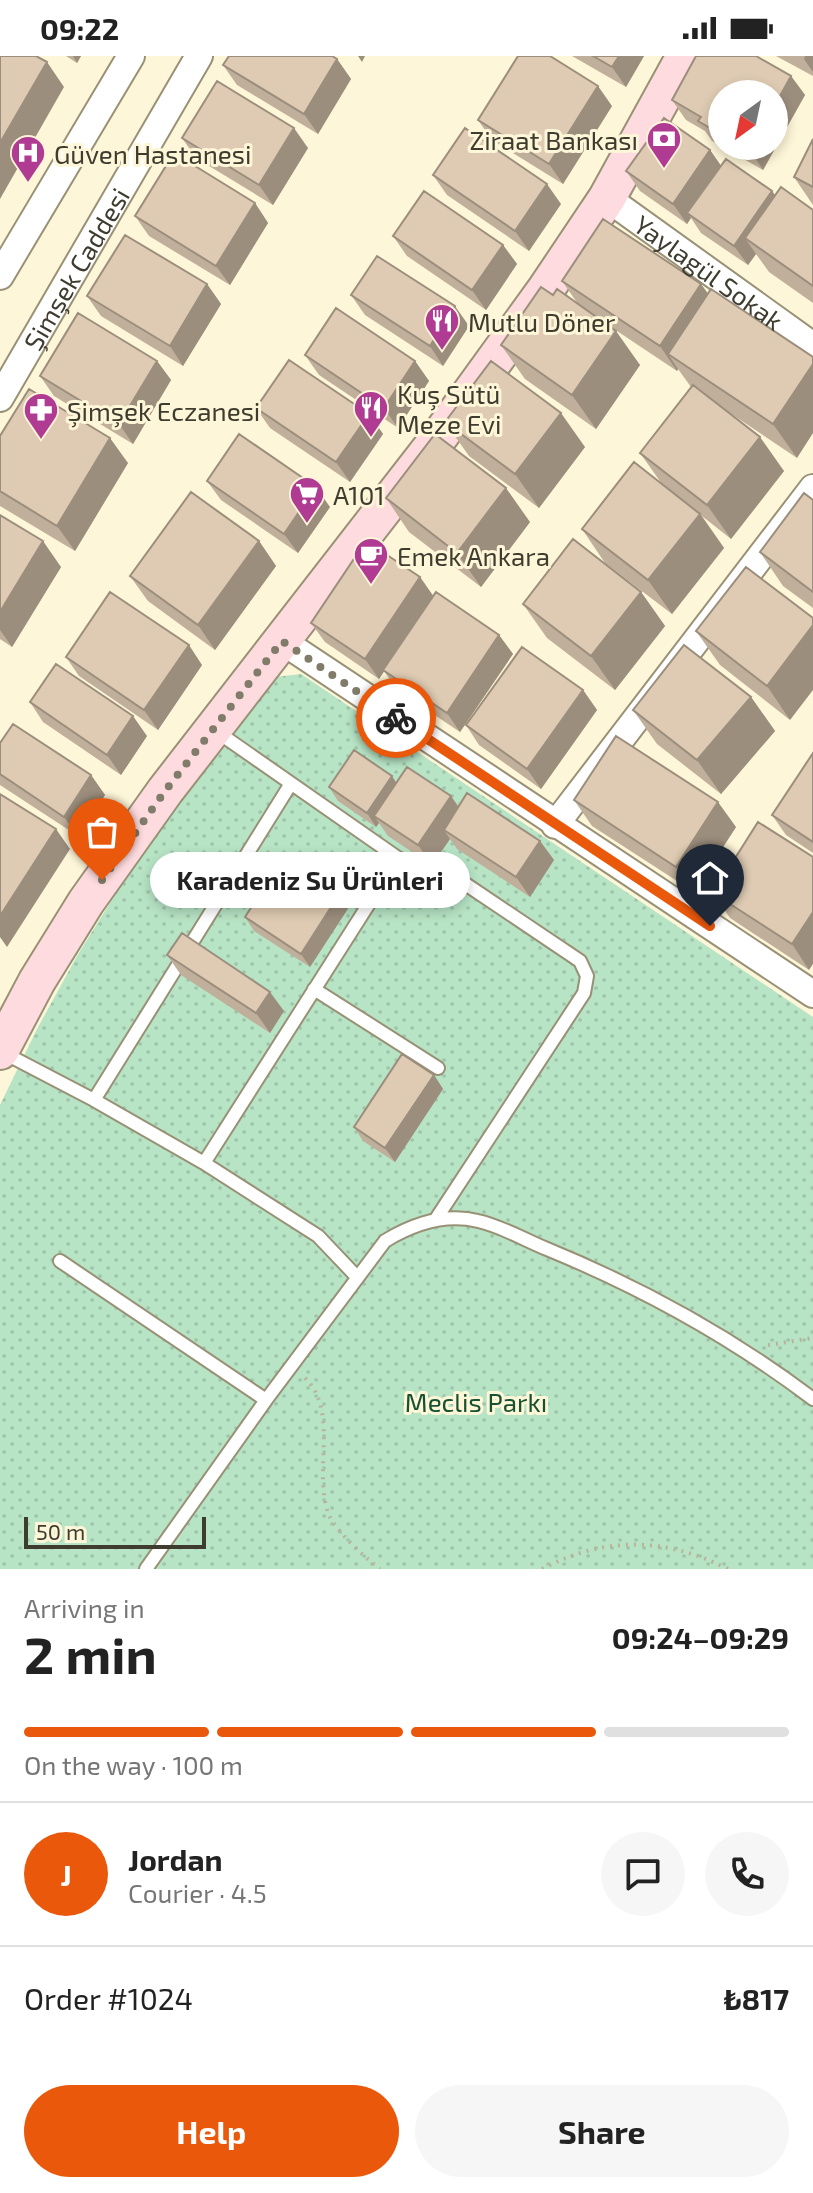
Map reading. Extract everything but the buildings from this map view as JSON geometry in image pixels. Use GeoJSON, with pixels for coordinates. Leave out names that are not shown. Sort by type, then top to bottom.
{"type":"FeatureCollection","features":[{"type":"Feature","properties":{"kind":"main road"},"geometry":{"type":"LineString","coordinates":[[0,1051],[37,981],[86,902],[165,791],[491,367],[607,198],[685,56]]}},
{"type":"Feature","properties":{"kind":"street"},"geometry":{"type":"LineString","coordinates":[[0,276],[131,56]]}},
{"type":"Feature","properties":{"kind":"street","name":"Şimşek Caddesi"},"geometry":{"type":"LineString","coordinates":[[0,398],[199,56]]}},
{"type":"Feature","properties":{"kind":"street","name":"Yaylagül Sokak"},"geometry":{"type":"LineString","coordinates":[[607,198],[813,346]]}},
{"type":"Feature","properties":{"kind":"street"},"geometry":{"type":"LineString","coordinates":[[555,825],[813,488]]}},
{"type":"Feature","properties":{"kind":"street"},"geometry":{"type":"LineString","coordinates":[[282,641],[813,994]]}},
{"type":"Feature","properties":{"kind":"lane"},"geometry":{"type":"LineString","coordinates":[[213,729],[398,858],[429,873],[461,881],[580,961],[587,976],[584,993],[436,1219]]}},
{"type":"Feature","properties":{"kind":"lane"},"geometry":{"type":"LineString","coordinates":[[94,1100],[290,785]]}},
{"type":"Feature","properties":{"kind":"lane"},"geometry":{"type":"LineString","coordinates":[[204,1163],[398,858]]}},
{"type":"Feature","properties":{"kind":"lane"},"geometry":{"type":"LineString","coordinates":[[314,989],[438,1068]]}},
{"type":"Feature","properties":{"kind":"lane"},"geometry":{"type":"LineString","coordinates":[[0,1051],[204,1163],[318,1236],[357,1277]]}},
{"type":"Feature","properties":{"kind":"lane"},"geometry":{"type":"LineString","coordinates":[[146,1569],[266,1400],[385,1241],[405,1228],[436,1219],[478,1221],[604,1272],[675,1308],[742,1349],[813,1399]]}},
{"type":"Feature","properties":{"kind":"lane"},"geometry":{"type":"LineString","coordinates":[[60,1261],[266,1400]]}},
{"type":"Feature","properties":{"kind":"path"},"geometry":{"type":"LineString","coordinates":[[742,1349],[813,1338]]}},
{"type":"Feature","properties":{"kind":"path"},"geometry":{"type":"LineString","coordinates":[[292,1365],[311,1383],[325,1419],[322,1468],[330,1516],[361,1555],[380,1569]]}},
{"type":"Feature","properties":{"kind":"path"},"geometry":{"type":"LineString","coordinates":[[542,1569],[567,1556],[629,1543],[673,1547],[728,1569]]}},
{"type":"Feature","properties":{"kind":"green space","name":"Meclis Parkı"},"geometry":{"type":"Polygon","coordinates":[[[301,674],[813,1017],[813,1569],[0,1569],[0,1105],[77,956],[128,874],[203,765],[275,677],[301,674]]]}},
{"type":"Feature","properties":{"kind":"way so far"},"geometry":{"type":"LineString","coordinates":[[102,880],[165,791],[282,641],[396,718]]}},
{"type":"Feature","properties":{"kind":"place","name":"Ziraat Bankası"},"geometry":{"type":"Point","coordinates":[664,170]}},
{"type":"Feature","properties":{"kind":"place","name":"Güven Hastanesi"},"geometry":{"type":"Point","coordinates":[28,184]}},
{"type":"Feature","properties":{"kind":"place","name":"Mutlu Döner"},"geometry":{"type":"Point","coordinates":[442,352]}},
{"type":"Feature","properties":{"kind":"place","name":"Kuş Sütü Meze Evi"},"geometry":{"type":"Point","coordinates":[371,439]}},
{"type":"Feature","properties":{"kind":"place","name":"Şimşek Eczanesi"},"geometry":{"type":"Point","coordinates":[41,441]}},
{"type":"Feature","properties":{"kind":"place","name":"A101"},"geometry":{"type":"Point","coordinates":[307,525]}},
{"type":"Feature","properties":{"kind":"place","name":"Emek Ankara"},"geometry":{"type":"Point","coordinates":[371,586]}},
{"type":"Feature","properties":{"kind":"place","name":"Karadeniz Su Ürünleri"},"geometry":{"type":"Point","coordinates":[102,880]}},
{"type":"Feature","properties":{"kind":"route"},"geometry":{"type":"LineString","coordinates":[[396,718],[710,926]]}}]}
